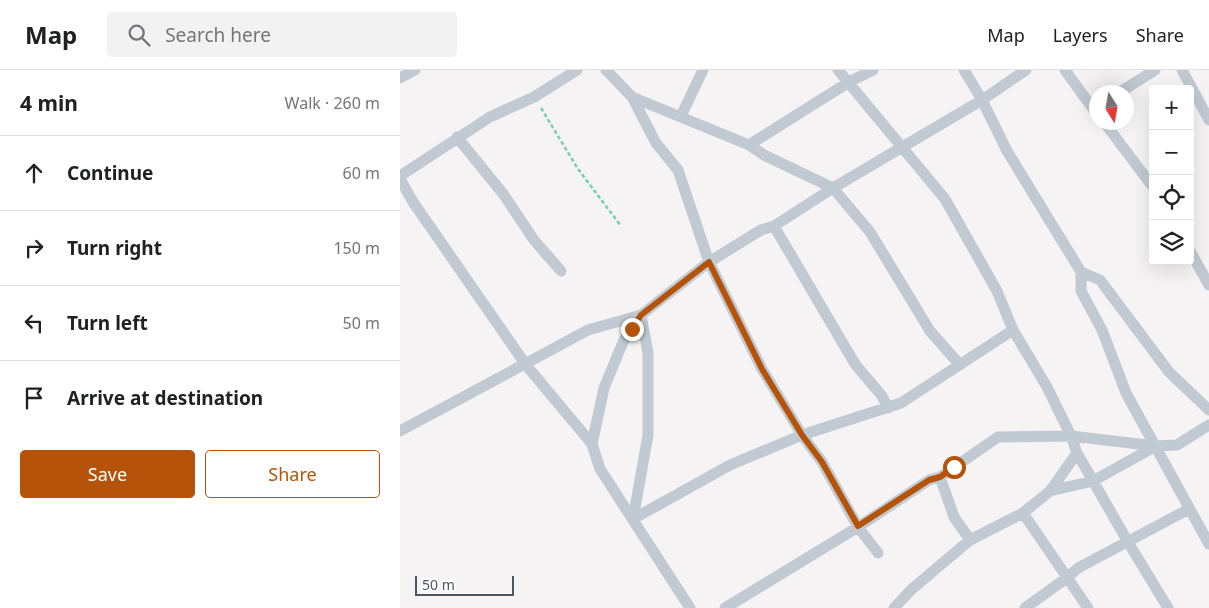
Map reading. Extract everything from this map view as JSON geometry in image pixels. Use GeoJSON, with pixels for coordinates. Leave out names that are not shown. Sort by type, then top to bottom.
{"type":"FeatureCollection","features":[{"type":"Feature","properties":{"kind":"street"},"geometry":{"type":"LineString","coordinates":[[400,78],[415,70]]}},
{"type":"Feature","properties":{"kind":"street"},"geometry":{"type":"LineString","coordinates":[[577,70],[534,97],[490,117],[457,137],[400,178],[413,202],[526,365],[592,444],[600,469],[690,608]]}},
{"type":"Feature","properties":{"kind":"street"},"geometry":{"type":"LineString","coordinates":[[606,70],[632,97],[656,143],[678,170],[709,262],[762,369],[802,435],[822,462],[858,526],[878,553]]}},
{"type":"Feature","properties":{"kind":"street"},"geometry":{"type":"LineString","coordinates":[[838,70],[945,199],[997,291],[1013,330],[1072,436],[1078,453],[1093,481],[1168,608]]}},
{"type":"Feature","properties":{"kind":"street"},"geometry":{"type":"LineString","coordinates":[[749,145],[849,82],[873,70]]}},
{"type":"Feature","properties":{"kind":"street"},"geometry":{"type":"LineString","coordinates":[[964,70],[982,100],[1007,151],[1081,272],[1081,291],[1102,330],[1126,393],[1209,544]]}},
{"type":"Feature","properties":{"kind":"street"},"geometry":{"type":"LineString","coordinates":[[592,444],[604,388],[623,342],[641,315],[709,262],[761,230],[774,226],[902,146],[982,100],[1026,70]]}},
{"type":"Feature","properties":{"kind":"street"},"geometry":{"type":"LineString","coordinates":[[1065,70],[1089,100]]}},
{"type":"Feature","properties":{"kind":"street"},"geometry":{"type":"LineString","coordinates":[[1131,85],[1156,70]]}},
{"type":"Feature","properties":{"kind":"street"},"geometry":{"type":"LineString","coordinates":[[1182,70],[1209,120]]}},
{"type":"Feature","properties":{"kind":"street"},"geometry":{"type":"LineString","coordinates":[[681,116],[699,72]]}},
{"type":"Feature","properties":{"kind":"street"},"geometry":{"type":"LineString","coordinates":[[632,97],[749,145],[764,155],[833,188],[870,232],[930,331],[960,365]]}},
{"type":"Feature","properties":{"kind":"street"},"geometry":{"type":"LineString","coordinates":[[1110,130],[1149,182]]}},
{"type":"Feature","properties":{"kind":"street"},"geometry":{"type":"LineString","coordinates":[[457,137],[504,195],[534,240],[561,271]]}},
{"type":"Feature","properties":{"kind":"street"},"geometry":{"type":"LineString","coordinates":[[774,226],[854,364],[882,396],[888,408]]}},
{"type":"Feature","properties":{"kind":"street"},"geometry":{"type":"LineString","coordinates":[[1194,258],[1209,285]]}},
{"type":"Feature","properties":{"kind":"street"},"geometry":{"type":"LineString","coordinates":[[1081,272],[1100,280],[1169,372],[1209,410]]}},
{"type":"Feature","properties":{"kind":"street"},"geometry":{"type":"LineString","coordinates":[[400,431],[588,330],[641,315]]}},
{"type":"Feature","properties":{"kind":"street"},"geometry":{"type":"LineString","coordinates":[[633,519],[648,435],[648,353],[641,315]]}},
{"type":"Feature","properties":{"kind":"street"},"geometry":{"type":"LineString","coordinates":[[633,519],[730,465],[802,435],[901,403],[1013,330]]}},
{"type":"Feature","properties":{"kind":"street"},"geometry":{"type":"LineString","coordinates":[[724,608],[929,480],[940,477],[998,437],[1072,436],[1156,446],[1177,445],[1209,425]]}},
{"type":"Feature","properties":{"kind":"street"},"geometry":{"type":"LineString","coordinates":[[1050,492],[1093,481],[1156,446]]}},
{"type":"Feature","properties":{"kind":"street"},"geometry":{"type":"LineString","coordinates":[[894,608],[912,589],[970,540],[1023,513],[1050,492],[1078,453]]}},
{"type":"Feature","properties":{"kind":"street"},"geometry":{"type":"LineString","coordinates":[[940,477],[954,517],[970,540]]}},
{"type":"Feature","properties":{"kind":"street"},"geometry":{"type":"LineString","coordinates":[[1025,608],[1078,568],[1189,509]]}},
{"type":"Feature","properties":{"kind":"street"},"geometry":{"type":"LineString","coordinates":[[1023,513],[1088,608]]}},
{"type":"Feature","properties":{"kind":"path"},"geometry":{"type":"LineString","coordinates":[[534,97],[578,169],[621,226]]}},
{"type":"Feature","properties":{"kind":"route"},"geometry":{"type":"LineString","coordinates":[[632,329],[641,315],[709,262],[762,369],[802,435],[822,462],[858,526],[929,480],[940,477],[954,467]]}}]}
